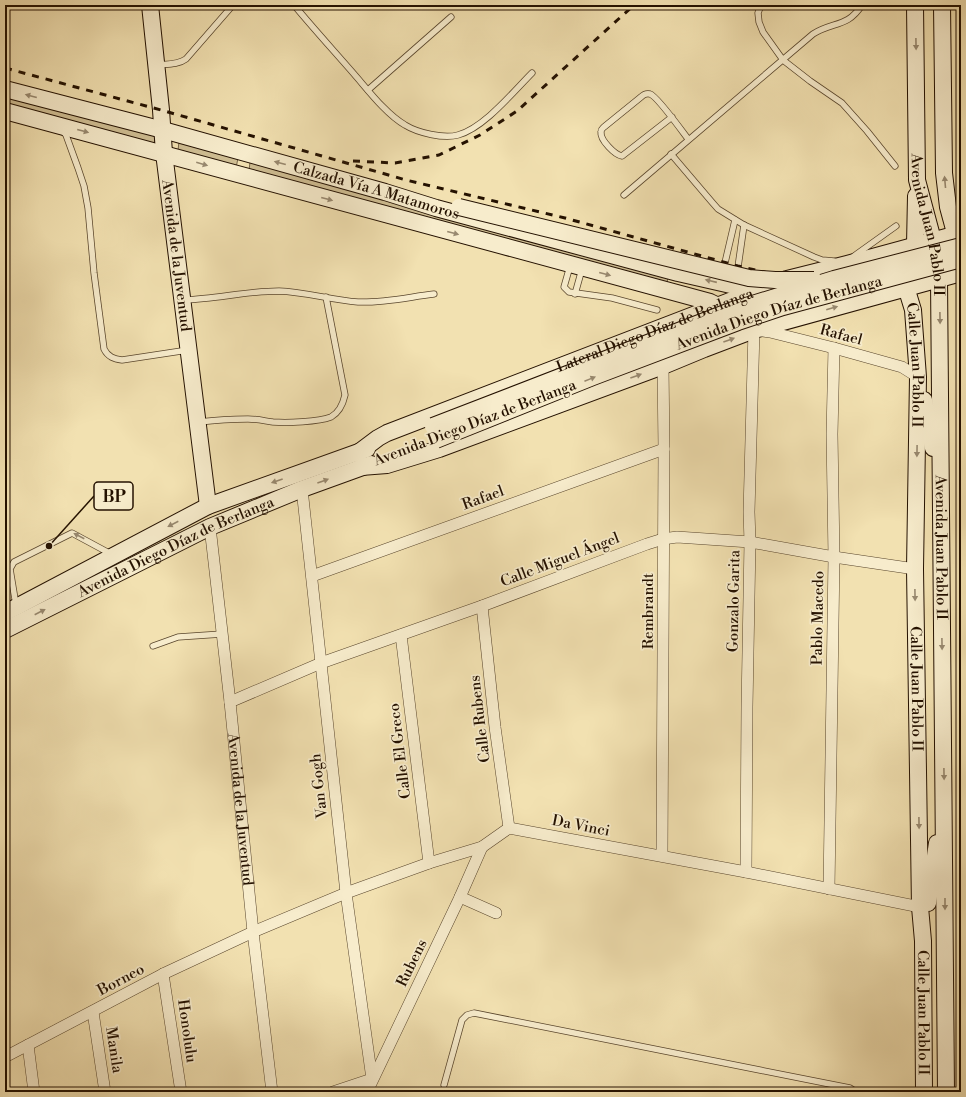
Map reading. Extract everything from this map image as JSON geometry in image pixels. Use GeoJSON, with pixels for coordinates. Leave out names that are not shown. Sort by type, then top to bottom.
{"type":"FeatureCollection","features":[{"type":"Feature","properties":{"kind":"street","name":"Avenida de la Juventud"},"geometry":{"type":"LineString","coordinates":[[150,5],[164,153],[208,506]]}},
{"type":"Feature","properties":{"kind":"street","name":"Avenida Juan Pablo II"},"geometry":{"type":"LineString","coordinates":[[915,5],[917,180],[933,240],[940,279],[940,467],[945,808],[946,1092]]}},
{"type":"Feature","properties":{"kind":"street","name":"Avenida Juan Pablo II"},"geometry":{"type":"LineString","coordinates":[[942,5],[944,173],[948,207],[959,238],[961,259]]}},
{"type":"Feature","properties":{"kind":"street","name":"Calzada Vía A Matamoros"},"geometry":{"type":"LineString","coordinates":[[5,89],[163,130],[385,192],[676,282],[710,302],[719,305],[749,325]]}},
{"type":"Feature","properties":{"kind":"street"},"geometry":{"type":"LineString","coordinates":[[55,102],[50,110],[50,114],[58,124]]}},
{"type":"Feature","properties":{"kind":"street","name":"Calzada Vía A Matamoros"},"geometry":{"type":"LineString","coordinates":[[5,111],[58,124],[243,176],[576,266],[676,282],[739,284]]}},
{"type":"Feature","properties":{"kind":"street"},"geometry":{"type":"LineString","coordinates":[[243,176],[240,161],[246,153]]}},
{"type":"Feature","properties":{"kind":"street"},"geometry":{"type":"LineString","coordinates":[[915,245],[917,180]]}},
{"type":"Feature","properties":{"kind":"street"},"geometry":{"type":"LineString","coordinates":[[385,192],[407,193],[748,278],[775,280],[834,279]]}},
{"type":"Feature","properties":{"kind":"street"},"geometry":{"type":"LineString","coordinates":[[948,207],[961,217]]}},
{"type":"Feature","properties":{"kind":"street","name":"Lateral Diego Díaz de Berlanga"},"geometry":{"type":"LineString","coordinates":[[360,460],[378,438],[387,433],[719,305],[739,284],[787,279],[933,240],[959,238]]}},
{"type":"Feature","properties":{"kind":"street","name":"Avenida Diego Díaz de Berlanga"},"geometry":{"type":"LineString","coordinates":[[435,433],[707,320],[959,238]]}},
{"type":"Feature","properties":{"kind":"street"},"geometry":{"type":"LineString","coordinates":[[940,279],[961,259]]}},
{"type":"Feature","properties":{"kind":"street","name":"Avenida Diego Díaz de Berlanga"},"geometry":{"type":"LineString","coordinates":[[11,610],[208,506],[360,460],[593,377],[738,322],[783,307],[961,259]]}},
{"type":"Feature","properties":{"kind":"street"},"geometry":{"type":"LineString","coordinates":[[749,325],[804,316],[856,294],[904,280],[940,279],[961,273]]}},
{"type":"Feature","properties":{"kind":"street"},"geometry":{"type":"LineString","coordinates":[[787,279],[799,299],[804,316]]}},
{"type":"Feature","properties":{"kind":"street","name":"Calle Juan Pablo II"},"geometry":{"type":"LineString","coordinates":[[904,280],[913,310],[918,377],[915,569],[920,907],[923,941],[924,1092]]}},
{"type":"Feature","properties":{"kind":"street"},"geometry":{"type":"LineString","coordinates":[[360,460],[387,465],[440,449],[663,366],[704,349],[755,323],[754,310],[739,284]]}},
{"type":"Feature","properties":{"kind":"street"},"geometry":{"type":"LineString","coordinates":[[688,317],[698,323],[705,332],[706,339],[704,349]]}},
{"type":"Feature","properties":{"kind":"street","name":"Rafael"},"geometry":{"type":"LineString","coordinates":[[749,325],[902,367],[918,377]]}},
{"type":"Feature","properties":{"kind":"street","name":"Gonzalo Garita"},"geometry":{"type":"LineString","coordinates":[[746,872],[750,542],[749,325]]}},
{"type":"Feature","properties":{"kind":"street","name":"Pablo Macedo"},"geometry":{"type":"LineString","coordinates":[[828,889],[834,557],[832,434],[834,348]]}},
{"type":"Feature","properties":{"kind":"street","name":"Rembrandt"},"geometry":{"type":"LineString","coordinates":[[662,856],[663,366]]}},
{"type":"Feature","properties":{"kind":"street"},"geometry":{"type":"LineString","coordinates":[[918,377],[927,412],[934,450],[940,467]]}},
{"type":"Feature","properties":{"kind":"street","name":"Rafael"},"geometry":{"type":"LineString","coordinates":[[312,576],[664,449]]}},
{"type":"Feature","properties":{"kind":"street","name":"Avenida Diego Díaz de Berlanga"},"geometry":{"type":"LineString","coordinates":[[5,630],[210,527],[302,489],[360,460]]}},
{"type":"Feature","properties":{"kind":"street","name":"Van Gogh"},"geometry":{"type":"LineString","coordinates":[[302,489],[346,893],[372,1079]]}},
{"type":"Feature","properties":{"kind":"street","name":"Avenida de la Juventud"},"geometry":{"type":"LineString","coordinates":[[210,527],[230,702],[253,932],[272,1092]]}},
{"type":"Feature","properties":{"kind":"street","name":"Calle Miguel Ángel"},"geometry":{"type":"LineString","coordinates":[[230,702],[321,663],[482,606],[663,539],[677,537],[750,542],[834,557],[915,569]]}},
{"type":"Feature","properties":{"kind":"street","name":"Calle Rubens"},"geometry":{"type":"LineString","coordinates":[[482,606],[509,828]]}},
{"type":"Feature","properties":{"kind":"street","name":"Calle El Greco"},"geometry":{"type":"LineString","coordinates":[[402,635],[429,863]]}},
{"type":"Feature","properties":{"kind":"street"},"geometry":{"type":"LineString","coordinates":[[923,941],[929,892],[945,808]]}},
{"type":"Feature","properties":{"kind":"street"},"geometry":{"type":"LineString","coordinates":[[253,932],[346,893],[429,863],[482,846],[509,828]]}},
{"type":"Feature","properties":{"kind":"street","name":"Da Vinci"},"geometry":{"type":"LineString","coordinates":[[509,828],[746,872],[920,907]]}},
{"type":"Feature","properties":{"kind":"street","name":"Rubens"},"geometry":{"type":"LineString","coordinates":[[367,1092],[460,897],[482,846]]}},
{"type":"Feature","properties":{"kind":"street"},"geometry":{"type":"LineString","coordinates":[[460,897],[496,913]]}},
{"type":"Feature","properties":{"kind":"street","name":"Borneo"},"geometry":{"type":"LineString","coordinates":[[5,1057],[163,974],[253,932]]}},
{"type":"Feature","properties":{"kind":"street","name":"Honolulu"},"geometry":{"type":"LineString","coordinates":[[163,974],[181,1092]]}},
{"type":"Feature","properties":{"kind":"street","name":"Manila"},"geometry":{"type":"LineString","coordinates":[[93,1012],[105,1092]]}},
{"type":"Feature","properties":{"kind":"street"},"geometry":{"type":"LineString","coordinates":[[28,1045],[34,1092]]}},
{"type":"Feature","properties":{"kind":"street"},"geometry":{"type":"LineString","coordinates":[[333,1092],[372,1079]]}},
{"type":"Feature","properties":{"kind":"lane"},"geometry":{"type":"LineString","coordinates":[[156,65],[175,64],[186,59],[233,5]]}},
{"type":"Feature","properties":{"kind":"lane"},"geometry":{"type":"LineString","coordinates":[[294,5],[389,112],[405,125],[423,133],[446,136],[458,135],[476,126],[496,109],[532,72]]}},
{"type":"Feature","properties":{"kind":"lane"},"geometry":{"type":"LineString","coordinates":[[761,5],[758,14],[759,22],[763,32],[783,60],[842,103],[895,166]]}},
{"type":"Feature","properties":{"kind":"lane"},"geometry":{"type":"LineString","coordinates":[[624,195],[813,34],[827,27],[844,22],[852,17],[862,5]]}},
{"type":"Feature","properties":{"kind":"lane"},"geometry":{"type":"LineString","coordinates":[[368,90],[451,17]]}},
{"type":"Feature","properties":{"kind":"lane"},"geometry":{"type":"LineString","coordinates":[[672,117],[622,156],[614,153],[602,137],[601,133],[604,127],[645,94],[650,94],[672,117],[688,139]]}},
{"type":"Feature","properties":{"kind":"lane"},"geometry":{"type":"LineString","coordinates":[[58,124],[66,135],[84,186],[88,208],[94,273],[103,342],[106,354],[115,359],[122,360],[188,350]]}},
{"type":"Feature","properties":{"kind":"lane"},"geometry":{"type":"LineString","coordinates":[[671,154],[718,209],[744,225],[814,257],[831,261],[849,259],[896,226]]}},
{"type":"Feature","properties":{"kind":"lane"},"geometry":{"type":"LineString","coordinates":[[724,267],[735,220]]}},
{"type":"Feature","properties":{"kind":"lane"},"geometry":{"type":"LineString","coordinates":[[739,284],[744,225]]}},
{"type":"Feature","properties":{"kind":"lane"},"geometry":{"type":"LineString","coordinates":[[896,250],[904,280]]}},
{"type":"Feature","properties":{"kind":"lane"},"geometry":{"type":"LineString","coordinates":[[676,282],[690,267],[704,263],[724,267],[739,284]]}},
{"type":"Feature","properties":{"kind":"lane"},"geometry":{"type":"LineString","coordinates":[[818,296],[856,294],[847,264]]}},
{"type":"Feature","properties":{"kind":"lane"},"geometry":{"type":"LineString","coordinates":[[576,266],[564,287],[564,289],[568,292],[608,297],[657,310]]}},
{"type":"Feature","properties":{"kind":"lane"},"geometry":{"type":"LineString","coordinates":[[575,294],[576,266]]}},
{"type":"Feature","properties":{"kind":"lane"},"geometry":{"type":"LineString","coordinates":[[904,280],[912,270]]}},
{"type":"Feature","properties":{"kind":"lane"},"geometry":{"type":"LineString","coordinates":[[182,300],[208,299],[261,291],[299,292],[349,301],[371,302],[434,294]]}},
{"type":"Feature","properties":{"kind":"lane"},"geometry":{"type":"LineString","coordinates":[[197,422],[235,419],[275,422],[320,420],[338,412],[343,405],[345,395],[326,297]]}},
{"type":"Feature","properties":{"kind":"lane"},"geometry":{"type":"LineString","coordinates":[[663,366],[663,352],[666,347],[691,337]]}},
{"type":"Feature","properties":{"kind":"lane"},"geometry":{"type":"LineString","coordinates":[[11,610],[10,569],[14,562],[21,558],[72,533],[113,556]]}},
{"type":"Feature","properties":{"kind":"lane"},"geometry":{"type":"LineString","coordinates":[[153,646],[178,637],[222,634]]}},
{"type":"Feature","properties":{"kind":"lane"},"geometry":{"type":"LineString","coordinates":[[444,1085],[462,1020],[467,1015],[474,1013],[850,1088],[856,1092]]}},
{"type":"Feature","properties":{"kind":"shaded area"},"geometry":{"type":"Polygon","coordinates":[[[5,95],[155,135],[154,146],[5,106],[5,95]]]}},
{"type":"Feature","properties":{"kind":"shaded area"},"geometry":{"type":"Polygon","coordinates":[[[179,141],[238,158],[236,168],[178,151],[179,141]]]}},
{"type":"Feature","properties":{"kind":"shaded area"},"geometry":{"type":"Polygon","coordinates":[[[250,162],[668,274],[667,285],[249,171],[250,162]]]}},
{"type":"Feature","properties":{"kind":"railway"},"geometry":{"type":"LineString","coordinates":[[353,161],[395,163],[439,155],[480,135],[517,111],[634,5]]}},
{"type":"Feature","properties":{"kind":"railway"},"geometry":{"type":"LineString","coordinates":[[959,5],[961,286]]}},
{"type":"Feature","properties":{"kind":"railway"},"geometry":{"type":"LineString","coordinates":[[5,68],[161,110],[406,180],[565,218],[738,266],[794,279]]}},
{"type":"Feature","properties":{"kind":"place","name":"BP"},"geometry":{"type":"Point","coordinates":[49,546]}}]}
